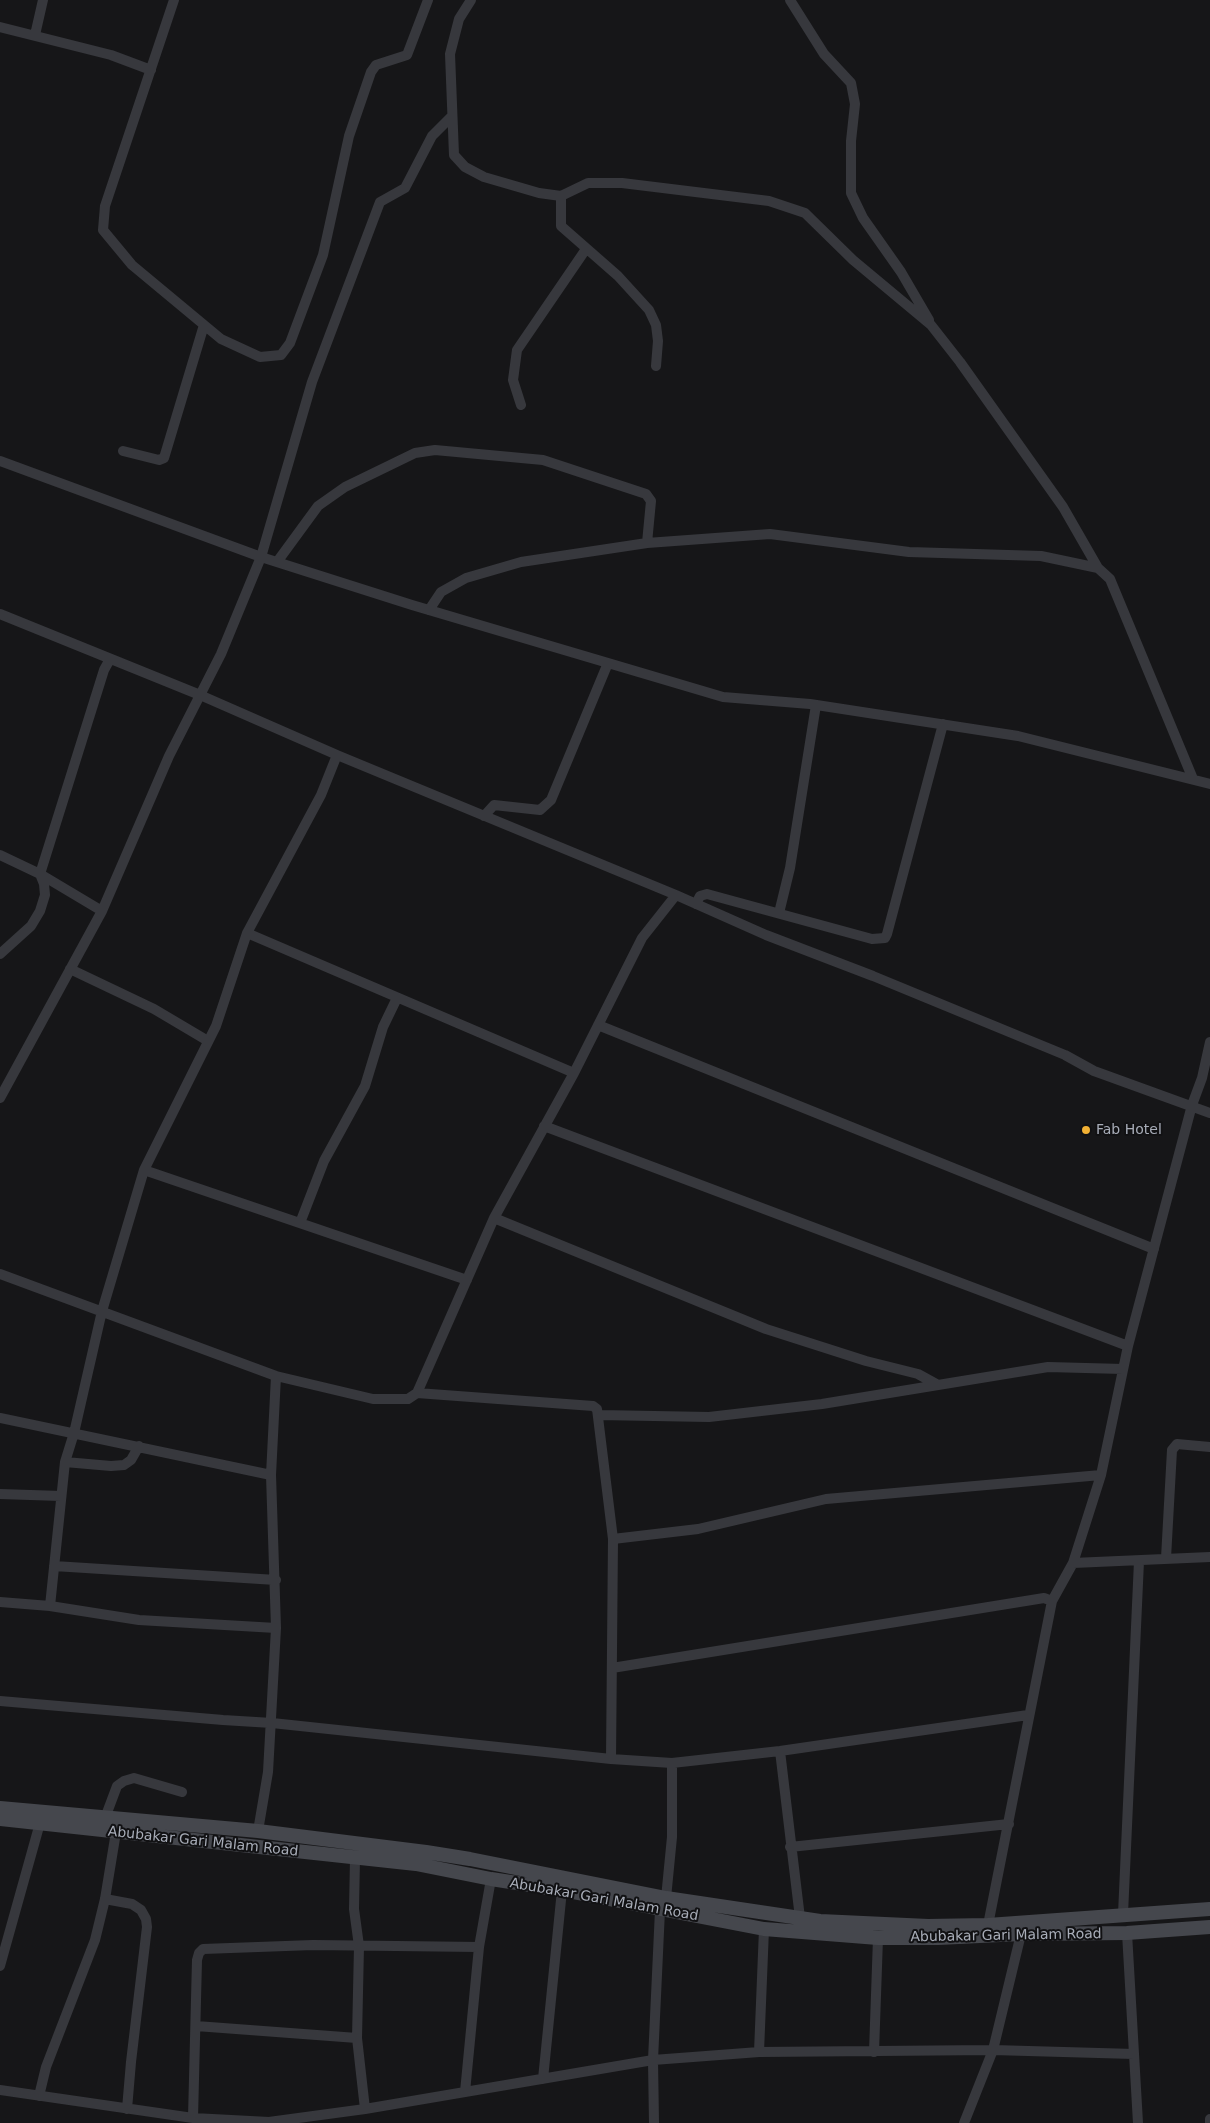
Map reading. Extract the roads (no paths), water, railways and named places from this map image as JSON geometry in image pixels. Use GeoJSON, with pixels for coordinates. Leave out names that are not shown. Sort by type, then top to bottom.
{"type":"FeatureCollection","features":[{"type":"Feature","properties":{"kind":"street"},"geometry":{"type":"LineString","coordinates":[[35,35],[43,0]]}},
{"type":"Feature","properties":{"kind":"street"},"geometry":{"type":"LineString","coordinates":[[174,0],[106,206],[104,230],[132,265],[204,325],[221,338],[260,357],[281,355],[290,343],[323,255],[349,136],[371,72],[376,65],[408,55],[428,0]]}},
{"type":"Feature","properties":{"kind":"street"},"geometry":{"type":"LineString","coordinates":[[472,0],[459,19],[450,54],[454,155],[465,167],[484,177],[540,193],[561,196],[588,183],[622,182],[769,201],[805,213],[853,260],[932,325]]}},
{"type":"Feature","properties":{"kind":"street"},"geometry":{"type":"LineString","coordinates":[[790,0],[824,54],[851,83],[855,104],[851,141],[851,193],[862,218],[901,272],[932,325],[1063,507],[1098,568],[1110,579],[1193,779]]}},
{"type":"Feature","properties":{"kind":"street"},"geometry":{"type":"LineString","coordinates":[[0,27],[111,55],[151,70]]}},
{"type":"Feature","properties":{"kind":"street"},"geometry":{"type":"LineString","coordinates":[[0,1098],[102,911],[169,756],[222,654],[261,557],[312,382],[380,202],[405,188],[432,136],[452,116]]}},
{"type":"Feature","properties":{"kind":"street"},"geometry":{"type":"LineString","coordinates":[[561,196],[561,226],[618,276],[649,310],[656,325],[658,341],[656,366]]}},
{"type":"Feature","properties":{"kind":"street"},"geometry":{"type":"LineString","coordinates":[[521,405],[513,380],[517,350],[586,249]]}},
{"type":"Feature","properties":{"kind":"street"},"geometry":{"type":"LineString","coordinates":[[124,450],[159,460],[164,458],[204,325]]}},
{"type":"Feature","properties":{"kind":"street"},"geometry":{"type":"LineString","coordinates":[[277,562],[318,506],[345,487],[415,453],[435,450],[543,460],[646,494],[651,501],[646,543]]}},
{"type":"Feature","properties":{"kind":"street"},"geometry":{"type":"LineString","coordinates":[[0,461],[261,557],[429,610],[723,697],[816,705],[1018,736],[1210,784]]}},
{"type":"Feature","properties":{"kind":"street"},"geometry":{"type":"LineString","coordinates":[[429,610],[441,592],[466,578],[521,562],[646,543],[770,534],[909,552],[1041,556],[1098,568]]}},
{"type":"Feature","properties":{"kind":"street"},"geometry":{"type":"LineString","coordinates":[[0,614],[200,695],[338,755],[676,895],[766,935],[873,976],[1065,1055],[1094,1071],[1210,1113]]}},
{"type":"Feature","properties":{"kind":"street"},"geometry":{"type":"LineString","coordinates":[[0,954],[30,926],[40,911],[45,894],[40,874],[104,670],[110,659]]}},
{"type":"Feature","properties":{"kind":"street"},"geometry":{"type":"LineString","coordinates":[[484,816],[494,805],[540,810],[545,808],[551,800],[608,663]]}},
{"type":"Feature","properties":{"kind":"street"},"geometry":{"type":"LineString","coordinates":[[779,913],[790,868],[816,705]]}},
{"type":"Feature","properties":{"kind":"street"},"geometry":{"type":"LineString","coordinates":[[696,904],[700,896],[707,894],[872,939],[885,938],[943,724]]}},
{"type":"Feature","properties":{"kind":"street"},"geometry":{"type":"LineString","coordinates":[[50,1606],[65,1462],[74,1433],[102,1311],[144,1170],[216,1026],[247,933],[321,795],[338,755]]}},
{"type":"Feature","properties":{"kind":"street"},"geometry":{"type":"LineString","coordinates":[[0,855],[40,874],[102,911]]}},
{"type":"Feature","properties":{"kind":"street"},"geometry":{"type":"LineString","coordinates":[[417,1393],[494,1218],[574,1073],[642,938],[676,895]]}},
{"type":"Feature","properties":{"kind":"street"},"geometry":{"type":"LineString","coordinates":[[247,933],[574,1073]]}},
{"type":"Feature","properties":{"kind":"street"},"geometry":{"type":"LineString","coordinates":[[70,969],[154,1009],[208,1041]]}},
{"type":"Feature","properties":{"kind":"street"},"geometry":{"type":"LineString","coordinates":[[300,1223],[324,1161],[365,1086],[383,1027],[397,998]]}},
{"type":"Feature","properties":{"kind":"street"},"geometry":{"type":"LineString","coordinates":[[598,1025],[1154,1249]]}},
{"type":"Feature","properties":{"kind":"street"},"geometry":{"type":"LineString","coordinates":[[988,1925],[1052,1601],[1073,1563],[1101,1476],[1128,1346],[1192,1106],[1202,1078],[1210,1042]]}},
{"type":"Feature","properties":{"kind":"street"},"geometry":{"type":"LineString","coordinates":[[544,1126],[1128,1346]]}},
{"type":"Feature","properties":{"kind":"street"},"geometry":{"type":"LineString","coordinates":[[144,1170],[467,1280]]}},
{"type":"Feature","properties":{"kind":"street"},"geometry":{"type":"LineString","coordinates":[[494,1218],[766,1329],[866,1361],[918,1374],[938,1385]]}},
{"type":"Feature","properties":{"kind":"street"},"geometry":{"type":"LineString","coordinates":[[0,1274],[276,1376],[372,1399],[408,1398],[417,1393],[593,1406],[599,1415],[613,1539],[611,1759]]}},
{"type":"Feature","properties":{"kind":"street"},"geometry":{"type":"LineString","coordinates":[[599,1415],[709,1417],[822,1404],[1048,1367],[1123,1370]]}},
{"type":"Feature","properties":{"kind":"street"},"geometry":{"type":"LineString","coordinates":[[258,1831],[268,1772],[276,1628],[276,1580],[271,1474],[276,1376]]}},
{"type":"Feature","properties":{"kind":"street"},"geometry":{"type":"LineString","coordinates":[[0,1418],[271,1474]]}},
{"type":"Feature","properties":{"kind":"street"},"geometry":{"type":"LineString","coordinates":[[1166,1558],[1172,1450],[1177,1444],[1210,1447]]}},
{"type":"Feature","properties":{"kind":"street"},"geometry":{"type":"LineString","coordinates":[[65,1462],[111,1466],[124,1465],[131,1460],[139,1446]]}},
{"type":"Feature","properties":{"kind":"street"},"geometry":{"type":"LineString","coordinates":[[613,1539],[698,1529],[826,1500],[1101,1476]]}},
{"type":"Feature","properties":{"kind":"street"},"geometry":{"type":"LineString","coordinates":[[0,1494],[61,1496]]}},
{"type":"Feature","properties":{"kind":"street"},"geometry":{"type":"LineString","coordinates":[[1073,1563],[1210,1557]]}},
{"type":"Feature","properties":{"kind":"street"},"geometry":{"type":"LineString","coordinates":[[1123,1914],[1139,1561]]}},
{"type":"Feature","properties":{"kind":"street"},"geometry":{"type":"LineString","coordinates":[[54,1566],[276,1580]]}},
{"type":"Feature","properties":{"kind":"street"},"geometry":{"type":"LineString","coordinates":[[612,1668],[1044,1598],[1052,1601]]}},
{"type":"Feature","properties":{"kind":"street"},"geometry":{"type":"LineString","coordinates":[[0,1602],[50,1606],[139,1620],[276,1628]]}},
{"type":"Feature","properties":{"kind":"street"},"geometry":{"type":"LineString","coordinates":[[0,1701],[272,1723],[672,1764],[780,1751],[1028,1715]]}},
{"type":"Feature","properties":{"kind":"street"},"geometry":{"type":"LineString","coordinates":[[780,1751],[800,1918]]}},
{"type":"Feature","properties":{"kind":"street"},"geometry":{"type":"LineString","coordinates":[[654,2123],[653,2060],[660,1910],[666,1898],[672,1836],[672,1764]]}},
{"type":"Feature","properties":{"kind":"street"},"geometry":{"type":"LineString","coordinates":[[105,1818],[117,1786],[124,1781],[134,1778],[182,1792]]}},
{"type":"Feature","properties":{"kind":"street"},"geometry":{"type":"LineString","coordinates":[[0,1808],[258,1831],[470,1859],[666,1898],[800,1918],[880,1924],[988,1925],[1210,1909]]}},
{"type":"Feature","properties":{"kind":"street","name":"Abubakar Gari Malam Road"},"geometry":{"type":"LineString","coordinates":[[0,1819],[355,1859],[416,1864],[764,1929],[878,1938],[938,1938],[1021,1934],[1127,1933],[1210,1927]]}},
{"type":"Feature","properties":{"kind":"street"},"geometry":{"type":"LineString","coordinates":[[0,1966],[40,1823]]}},
{"type":"Feature","properties":{"kind":"street"},"geometry":{"type":"LineString","coordinates":[[790,1847],[1009,1824]]}},
{"type":"Feature","properties":{"kind":"street"},"geometry":{"type":"LineString","coordinates":[[39,2096],[46,2067],[95,1940],[105,1899],[116,1832]]}},
{"type":"Feature","properties":{"kind":"street"},"geometry":{"type":"LineString","coordinates":[[355,1859],[354,1910],[359,1946],[357,2038],[365,2109]]}},
{"type":"Feature","properties":{"kind":"street"},"geometry":{"type":"LineString","coordinates":[[465,2092],[479,1947],[491,1879]]}},
{"type":"Feature","properties":{"kind":"street"},"geometry":{"type":"LineString","coordinates":[[543,2079],[562,1890]]}},
{"type":"Feature","properties":{"kind":"street"},"geometry":{"type":"LineString","coordinates":[[105,1899],[132,1904],[141,1910],[146,1919],[147,1927],[127,2109]]}},
{"type":"Feature","properties":{"kind":"street"},"geometry":{"type":"LineString","coordinates":[[759,2052],[764,1929]]}},
{"type":"Feature","properties":{"kind":"street"},"geometry":{"type":"LineString","coordinates":[[1127,1933],[1138,2123]]}},
{"type":"Feature","properties":{"kind":"street"},"geometry":{"type":"LineString","coordinates":[[964,2123],[993,2050],[1021,1934]]}},
{"type":"Feature","properties":{"kind":"street"},"geometry":{"type":"LineString","coordinates":[[874,2052],[878,1938]]}},
{"type":"Feature","properties":{"kind":"street"},"geometry":{"type":"LineString","coordinates":[[193,2118],[197,1960],[198,1953],[203,1949],[313,1945],[479,1947]]}},
{"type":"Feature","properties":{"kind":"street"},"geometry":{"type":"LineString","coordinates":[[196,2026],[357,2038]]}},
{"type":"Feature","properties":{"kind":"street"},"geometry":{"type":"LineString","coordinates":[[0,2090],[193,2118],[269,2122],[365,2109],[653,2060],[759,2052],[993,2050],[1134,2054]]}},
{"type":"Feature","properties":{"kind":"place","name":"Fab Hotel"},"geometry":{"type":"Point","coordinates":[1086,1130]}}]}
